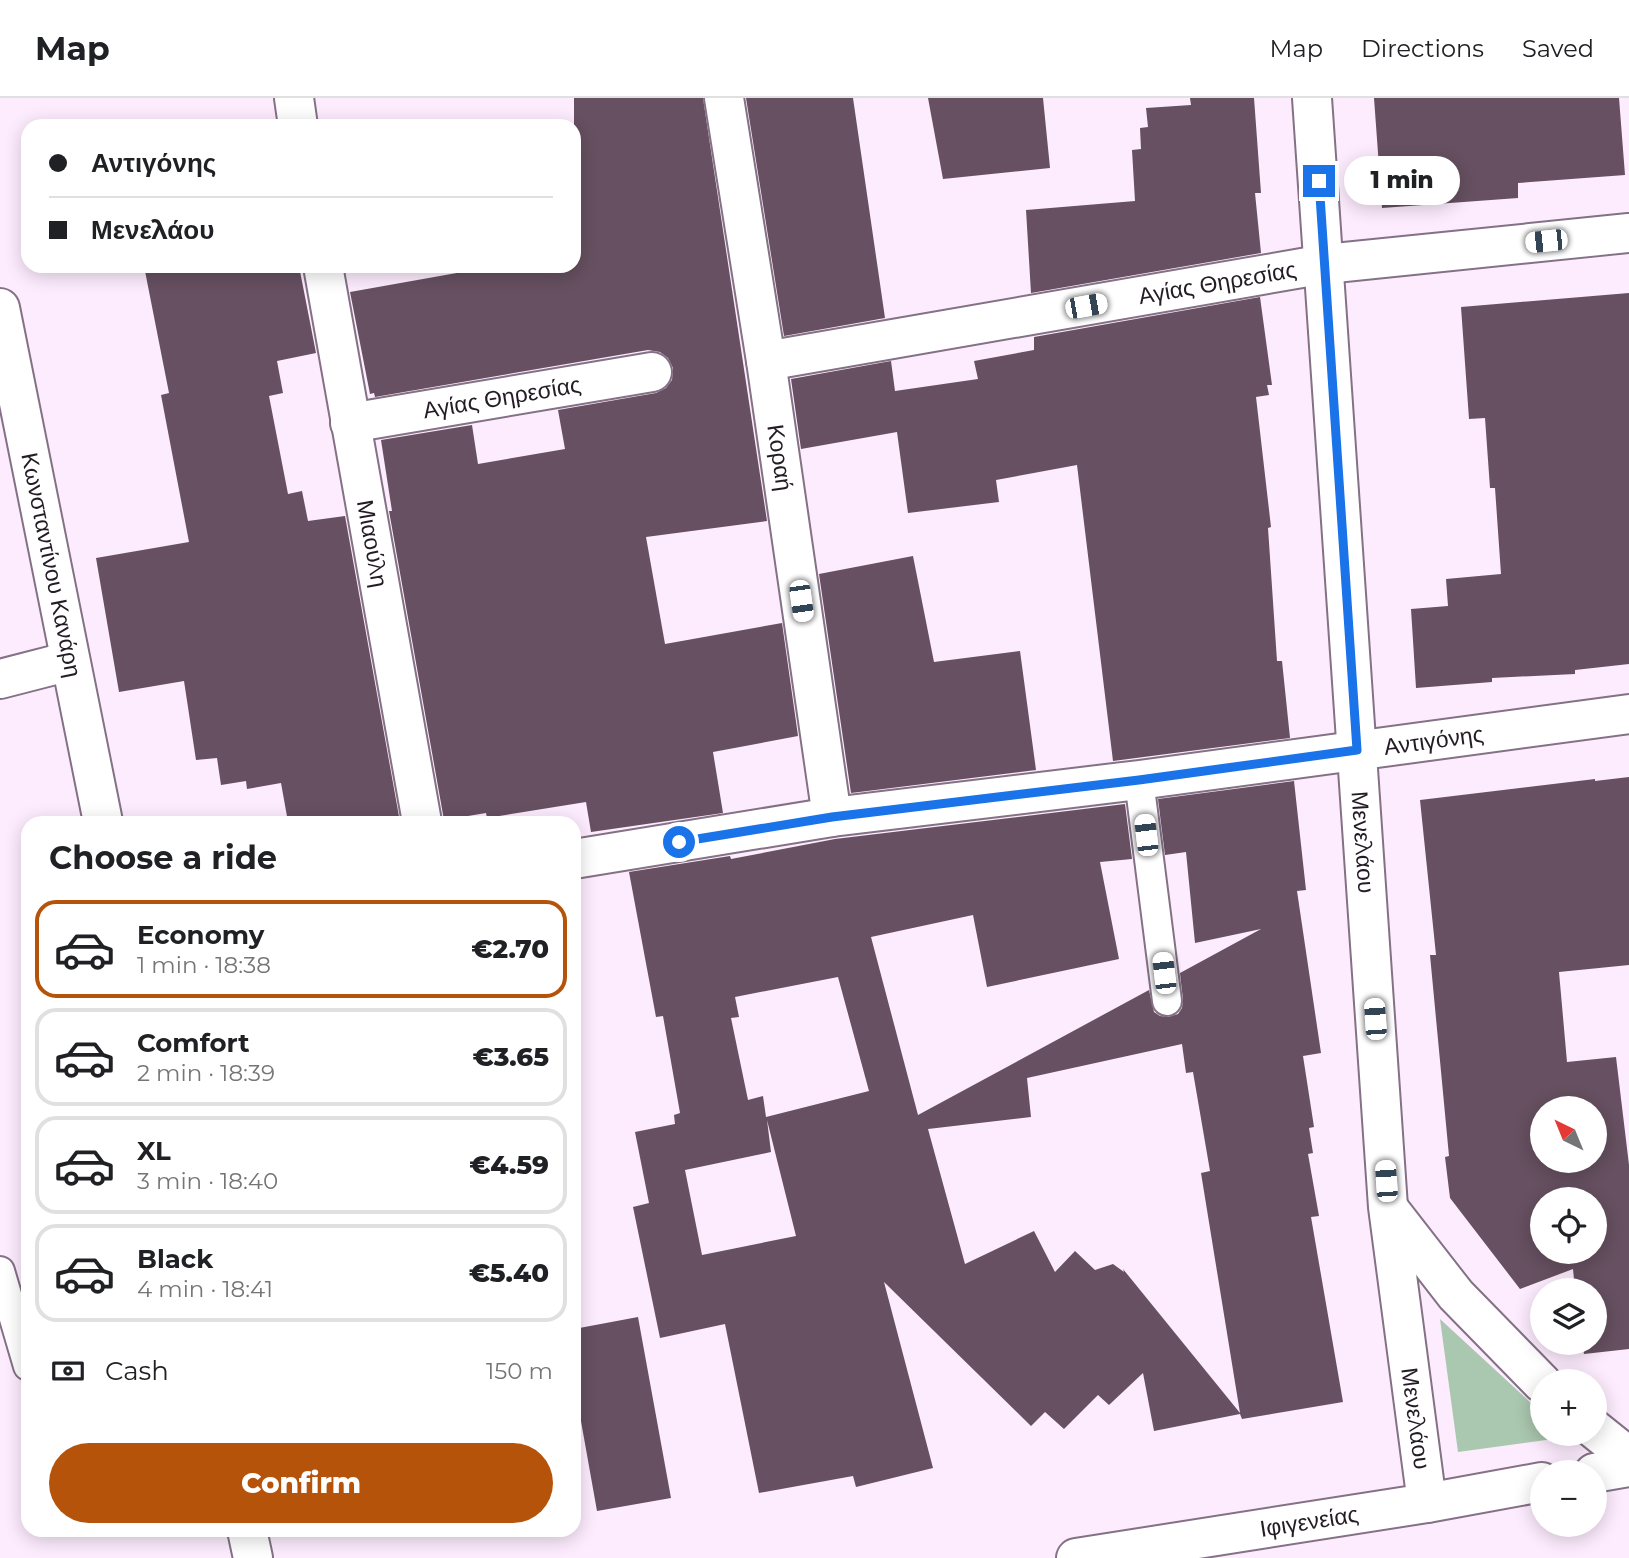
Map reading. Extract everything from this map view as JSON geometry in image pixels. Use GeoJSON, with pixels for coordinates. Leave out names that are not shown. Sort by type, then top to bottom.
{"type":"FeatureCollection","features":[{"type":"Feature","properties":{"kind":"street"},"geometry":{"type":"LineString","coordinates":[[294,98],[297,119]]}},
{"type":"Feature","properties":{"kind":"street","name":"Κοραή"},"geometry":{"type":"LineString","coordinates":[[724,98],[766,360],[832,817]]}},
{"type":"Feature","properties":{"kind":"street","name":"Μενελάου"},"geometry":{"type":"LineString","coordinates":[[1312,98],[1388,1208],[1427,1503]]}},
{"type":"Feature","properties":{"kind":"street","name":"Αγίας Θηρεσίας"},"geometry":{"type":"LineString","coordinates":[[766,360],[1325,264],[1629,233]]}},
{"type":"Feature","properties":{"kind":"street","name":"Μιαούλη"},"geometry":{"type":"LineString","coordinates":[[324,273],[421,816]]}},
{"type":"Feature","properties":{"kind":"street","name":"Κωνσταντίνου Κανάρη"},"geometry":{"type":"LineString","coordinates":[[0,308],[102,816]]}},
{"type":"Feature","properties":{"kind":"street","name":"Αγίας Θηρεσίας"},"geometry":{"type":"LineString","coordinates":[[350,423],[652,372]]}},
{"type":"Feature","properties":{"kind":"street"},"geometry":{"type":"LineString","coordinates":[[0,679],[70,661]]}},
{"type":"Feature","properties":{"kind":"street","name":"Αντιγόνης"},"geometry":{"type":"LineString","coordinates":[[581,858],[832,817],[1139,780],[1629,714]]}},
{"type":"Feature","properties":{"kind":"street"},"geometry":{"type":"LineString","coordinates":[[1388,1208],[1456,1295],[1530,1371]]}},
{"type":"Feature","properties":{"kind":"street"},"geometry":{"type":"LineString","coordinates":[[1607,1439],[1629,1457]]}},
{"type":"Feature","properties":{"kind":"street"},"geometry":{"type":"LineString","coordinates":[[1607,1471],[1629,1467]]}},
{"type":"Feature","properties":{"kind":"street","name":"Ιφιγενείας"},"geometry":{"type":"LineString","coordinates":[[1076,1558],[1530,1484]]}},
{"type":"Feature","properties":{"kind":"street"},"geometry":{"type":"LineString","coordinates":[[248,1537],[253,1558]]}},
{"type":"Feature","properties":{"kind":"lane"},"geometry":{"type":"LineString","coordinates":[[1139,780],[1167,1001]]}},
{"type":"Feature","properties":{"kind":"lane"},"geometry":{"type":"LineString","coordinates":[[0,1271],[21,1342]]}},
{"type":"Feature","properties":{"kind":"green space"},"geometry":{"type":"Polygon","coordinates":[[[1440,1319],[1530,1402],[1530,1442],[1458,1452],[1440,1319]]]}},
{"type":"Feature","properties":{"kind":"building"},"geometry":{"type":"Polygon","coordinates":[[[574,98],[703,98],[767,521],[646,537],[665,644],[782,623],[798,736],[713,752],[723,813],[591,832],[586,802],[499,816],[487,816],[486,813],[443,816],[389,511],[392,511],[381,440],[472,425],[478,464],[565,449],[558,410],[656,393],[666,388],[672,380],[673,368],[668,358],[660,352],[648,350],[375,397],[374,393],[370,394],[350,292],[457,273],[581,273],[581,119],[574,119],[574,98]]]}},
{"type":"Feature","properties":{"kind":"building"},"geometry":{"type":"Polygon","coordinates":[[[746,98],[853,98],[885,318],[784,336],[746,98]]]}},
{"type":"Feature","properties":{"kind":"building"},"geometry":{"type":"Polygon","coordinates":[[[928,98],[1043,98],[1050,168],[943,179],[928,98]]]}},
{"type":"Feature","properties":{"kind":"building"},"geometry":{"type":"Polygon","coordinates":[[[1190,98],[1254,98],[1261,193],[1255,193],[1261,253],[1031,293],[1026,210],[1135,201],[1132,150],[1141,149],[1140,128],[1148,127],[1146,108],[1191,105],[1190,98]]]}},
{"type":"Feature","properties":{"kind":"building"},"geometry":{"type":"Polygon","coordinates":[[[1374,98],[1619,98],[1625,175],[1518,183],[1518,198],[1382,208],[1374,98]]]}},
{"type":"Feature","properties":{"kind":"building"},"geometry":{"type":"Polygon","coordinates":[[[145,273],[300,273],[316,353],[277,361],[283,393],[269,396],[288,494],[302,491],[308,521],[345,516],[399,816],[287,816],[281,783],[247,789],[246,781],[221,785],[217,758],[196,760],[184,681],[119,692],[96,558],[189,542],[161,395],[169,393],[145,273]]]}},
{"type":"Feature","properties":{"kind":"building"},"geometry":{"type":"Polygon","coordinates":[[[1629,293],[1629,664],[1575,670],[1575,674],[1492,678],[1492,682],[1416,688],[1411,609],[1448,606],[1446,579],[1501,574],[1495,488],[1490,488],[1485,418],[1469,419],[1461,307],[1629,293]]]}},
{"type":"Feature","properties":{"kind":"building"},"geometry":{"type":"Polygon","coordinates":[[[1260,297],[1272,385],[1267,385],[1269,395],[1256,397],[1271,527],[1268,528],[1277,661],[1282,661],[1290,738],[1113,761],[1077,465],[996,480],[999,502],[908,513],[897,432],[801,449],[791,379],[891,361],[895,391],[978,379],[974,361],[1034,350],[1034,337],[1260,297]]]}},
{"type":"Feature","properties":{"kind":"building"},"geometry":{"type":"Polygon","coordinates":[[[913,556],[934,662],[1020,651],[1036,770],[851,793],[819,574],[913,556]]]}},
{"type":"Feature","properties":{"kind":"building"},"geometry":{"type":"Polygon","coordinates":[[[1629,777],[1629,965],[1559,972],[1567,1062],[1616,1057],[1629,1165],[1629,1349],[1607,1351],[1607,1278],[1574,1278],[1573,1269],[1549,1278],[1530,1278],[1530,1285],[1520,1289],[1450,1198],[1445,1157],[1449,1156],[1430,955],[1436,955],[1420,800],[1629,777]]]}},
{"type":"Feature","properties":{"kind":"building"},"geometry":{"type":"Polygon","coordinates":[[[1294,781],[1306,890],[1297,891],[1321,1053],[1303,1056],[1314,1127],[1309,1128],[1313,1153],[1308,1154],[1319,1216],[1311,1217],[1343,1402],[1242,1419],[1240,1414],[1154,1431],[1143,1373],[1109,1405],[1098,1395],[1064,1429],[1045,1412],[1031,1426],[884,1282],[933,1468],[856,1487],[853,1476],[759,1493],[725,1324],[660,1338],[633,1207],[649,1203],[635,1132],[675,1124],[674,1115],[680,1113],[663,1016],[656,1017],[629,872],[730,856],[731,859],[835,839],[1125,804],[1132,859],[1100,862],[1119,959],[987,987],[973,915],[871,937],[918,1115],[1149,990],[1154,1012],[1168,1017],[1178,1014],[1183,1000],[1180,973],[1261,929],[1195,943],[1186,852],[1165,855],[1158,799],[1294,781]],[[838,977],[735,997],[739,1017],[731,1018],[748,1100],[763,1096],[766,1117],[869,1091],[838,977]],[[1182,1044],[1027,1078],[1031,1117],[928,1129],[965,1264],[1034,1231],[1055,1272],[1075,1251],[1095,1270],[1113,1264],[1124,1272],[1123,1269],[1240,1413],[1201,1173],[1210,1171],[1193,1072],[1186,1073],[1182,1044]],[[767,1120],[771,1152],[685,1170],[702,1255],[796,1236],[767,1120]]]}},
{"type":"Feature","properties":{"kind":"building"},"geometry":{"type":"Polygon","coordinates":[[[638,1317],[671,1498],[597,1511],[581,1421],[581,1328],[638,1317]]]}},
{"type":"Feature","properties":{"kind":"route"},"geometry":{"type":"LineString","coordinates":[[679,842],[832,817],[1139,780],[1357,750],[1319,181]]}}]}
